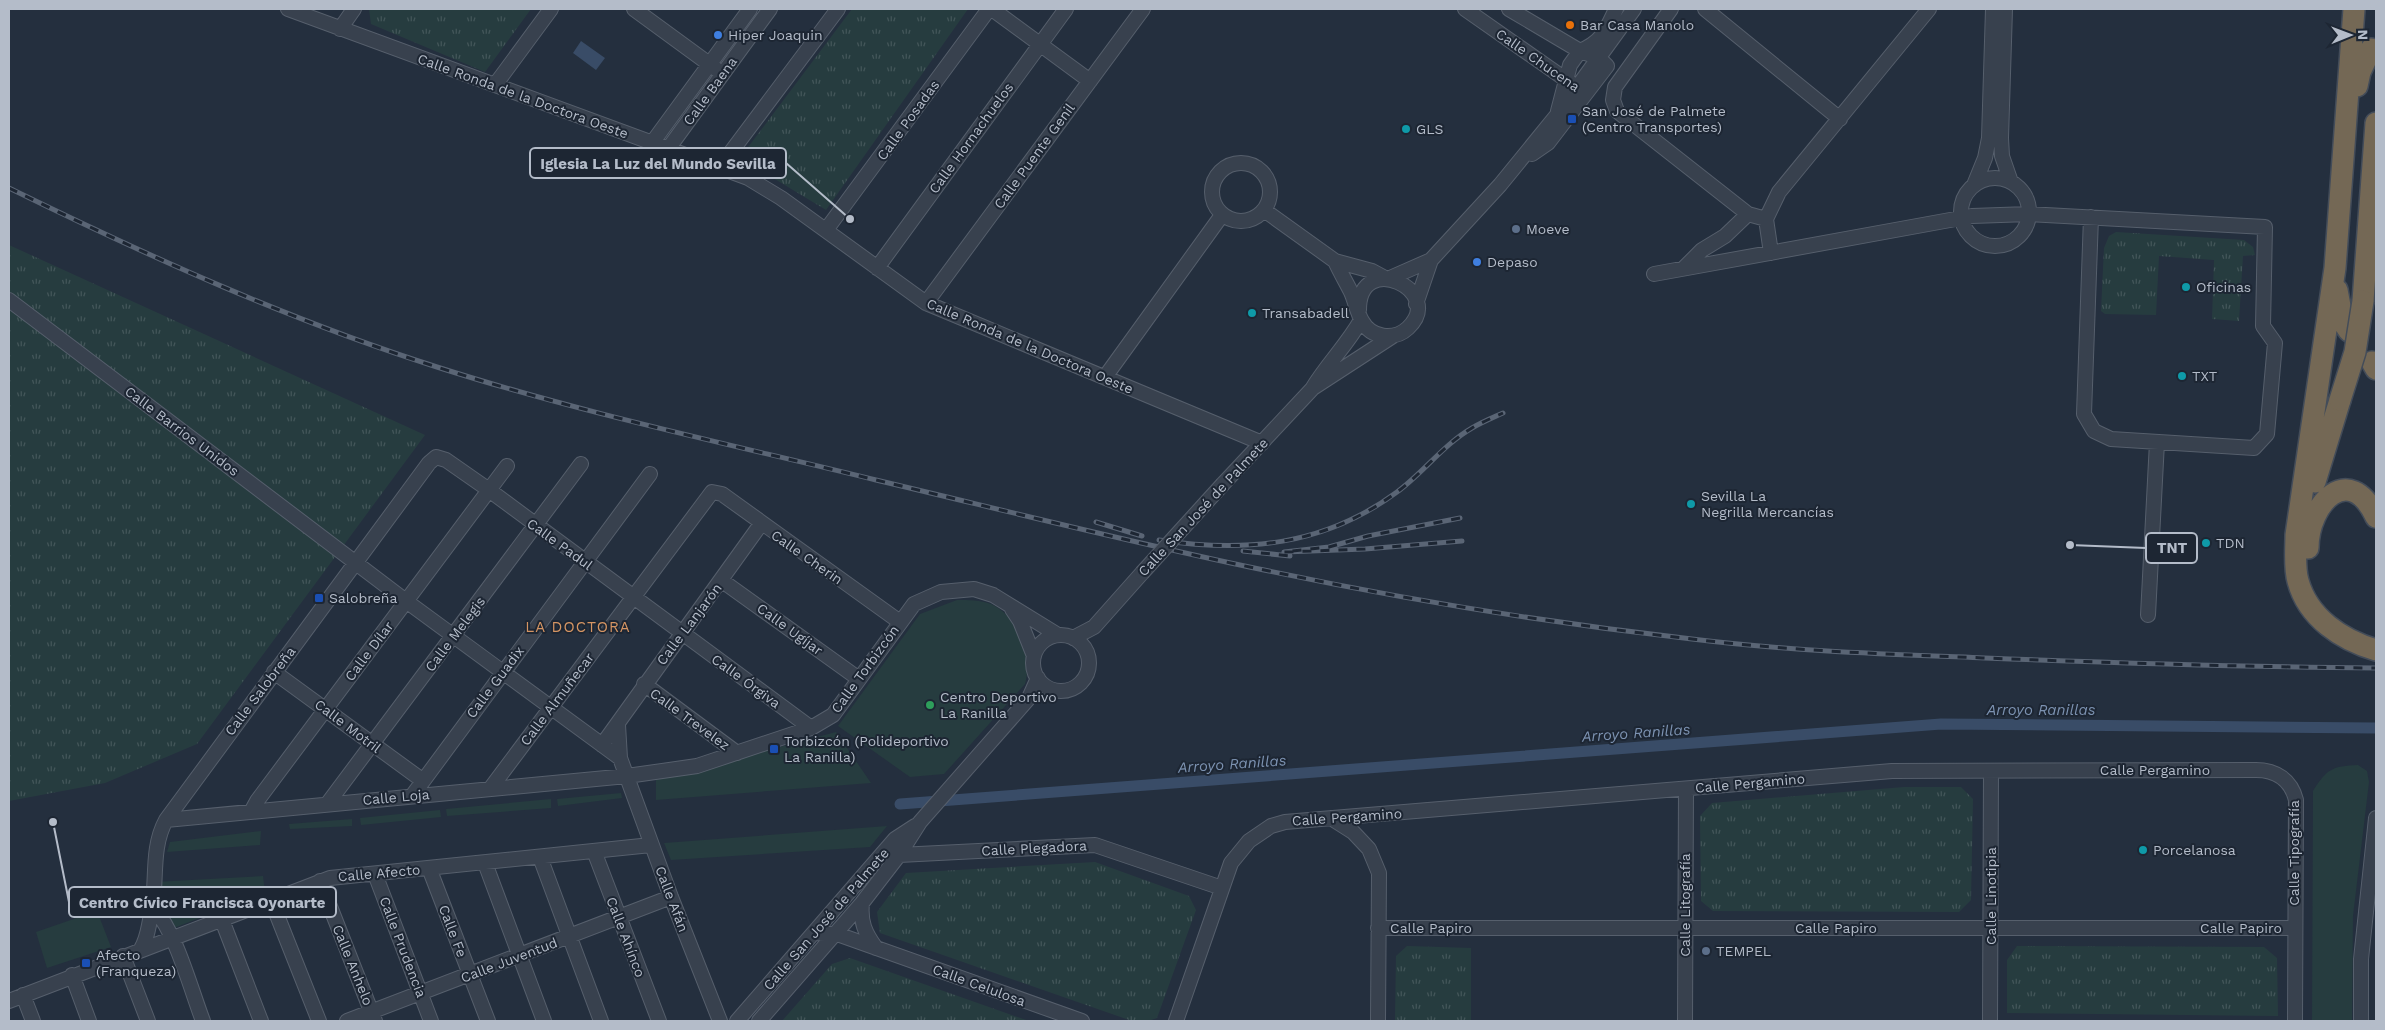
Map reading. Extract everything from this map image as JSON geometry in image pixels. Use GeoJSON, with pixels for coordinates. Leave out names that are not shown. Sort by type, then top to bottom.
{"type":"FeatureCollection","features":[{"type":"Feature","properties":{"kind":"highway"},"geometry":{"type":"LineString","coordinates":[[2354,9],[2346,133],[2334,268],[2296,535],[2297,580],[2306,602],[2324,623],[2356,644],[2376,650]]}},
{"type":"Feature","properties":{"kind":"highway"},"geometry":{"type":"LineString","coordinates":[[2346,133],[2360,72],[2371,49]]}},
{"type":"Feature","properties":{"kind":"highway"},"geometry":{"type":"LineString","coordinates":[[2324,623],[2309,597],[2302,574],[2302,538],[2306,512],[2355,352],[2363,301],[2376,123]]}},
{"type":"Feature","properties":{"kind":"highway"},"geometry":{"type":"LineString","coordinates":[[2334,268],[2343,322],[2349,331]]}},
{"type":"Feature","properties":{"kind":"highway"},"geometry":{"type":"LineString","coordinates":[[2324,623],[2308,574],[2308,539],[2312,522],[2322,503],[2334,493],[2341,491],[2357,492],[2365,498],[2376,517]]}},
{"type":"Feature","properties":{"kind":"street","name":"Calle Ronda de la Doctora Oeste"},"geometry":{"type":"LineString","coordinates":[[288,9],[748,178],[765,187],[926,303],[1262,443]]}},
{"type":"Feature","properties":{"kind":"street"},"geometry":{"type":"LineString","coordinates":[[340,28],[354,9]]}},
{"type":"Feature","properties":{"kind":"street"},"geometry":{"type":"LineString","coordinates":[[495,85],[551,9]]}},
{"type":"Feature","properties":{"kind":"street"},"geometry":{"type":"LineString","coordinates":[[634,9],[722,73]]}},
{"type":"Feature","properties":{"kind":"street","name":"Calle Baena"},"geometry":{"type":"LineString","coordinates":[[652,143],[750,9]]}},
{"type":"Feature","properties":{"kind":"street","name":"Calle Baena"},"geometry":{"type":"LineString","coordinates":[[668,148],[770,9]]}},
{"type":"Feature","properties":{"kind":"street"},"geometry":{"type":"LineString","coordinates":[[721,169],[725,160],[838,9]]}},
{"type":"Feature","properties":{"kind":"street"},"geometry":{"type":"LineString","coordinates":[[990,9],[1090,81]]}},
{"type":"Feature","properties":{"kind":"street","name":"Calle Posadas"},"geometry":{"type":"LineString","coordinates":[[826,230],[990,9]]}},
{"type":"Feature","properties":{"kind":"street","name":"Calle Hornachuelos"},"geometry":{"type":"LineString","coordinates":[[877,268],[1066,9]]}},
{"type":"Feature","properties":{"kind":"street","name":"Calle Puente Genil"},"geometry":{"type":"LineString","coordinates":[[926,303],[1143,9]]}},
{"type":"Feature","properties":{"kind":"street","name":"Calle Chucena"},"geometry":{"type":"LineString","coordinates":[[1466,9],[1582,91]]}},
{"type":"Feature","properties":{"kind":"street","name":"Calle Chucena"},"geometry":{"type":"LineString","coordinates":[[1509,9],[1580,51],[1599,58]]}},
{"type":"Feature","properties":{"kind":"street"},"geometry":{"type":"LineString","coordinates":[[1557,115],[1570,65],[1580,51],[1594,45],[1603,36],[1616,9]]}},
{"type":"Feature","properties":{"kind":"street"},"geometry":{"type":"LineString","coordinates":[[1519,164],[1548,143],[1582,91],[1599,58],[1634,9]]}},
{"type":"Feature","properties":{"kind":"street"},"geometry":{"type":"LineString","coordinates":[[1671,9],[1615,88],[1614,100],[1617,111],[1748,214],[1766,219]]}},
{"type":"Feature","properties":{"kind":"street"},"geometry":{"type":"LineString","coordinates":[[1705,9],[1840,119]]}},
{"type":"Feature","properties":{"kind":"street"},"geometry":{"type":"LineString","coordinates":[[1770,253],[1766,219],[1779,192],[1929,9]]}},
{"type":"Feature","properties":{"kind":"street"},"geometry":{"type":"LineString","coordinates":[[1995,9],[2002,156],[2011,182],[2025,196],[2029,214],[2026,226],[2018,237],[2004,245],[1995,246],[1985,245],[1974,239],[1964,228],[1961,218],[1962,202],[1974,185],[1985,158],[1989,138],[1995,9]]}},
{"type":"Feature","properties":{"kind":"street"},"geometry":{"type":"LineString","coordinates":[[2346,133],[2348,9]]}},
{"type":"Feature","properties":{"kind":"street"},"geometry":{"type":"LineString","coordinates":[[1334,262],[1367,328],[1376,334],[1394,336],[1410,326],[1431,260],[1519,164],[1557,115],[1582,91]]}},
{"type":"Feature","properties":{"kind":"street"},"geometry":{"type":"LineString","coordinates":[[1235,164],[1251,165],[1265,176],[1270,193],[1264,210],[1249,220],[1240,222],[1222,215],[1212,199],[1212,189],[1220,171],[1235,164]]}},
{"type":"Feature","properties":{"kind":"street"},"geometry":{"type":"LineString","coordinates":[[1974,185],[1992,178],[2011,182]]}},
{"type":"Feature","properties":{"kind":"street"},"geometry":{"type":"LineString","coordinates":[[1264,210],[1334,262],[1372,271],[1387,278],[1401,281],[1409,288],[1416,304]]}},
{"type":"Feature","properties":{"kind":"street"},"geometry":{"type":"LineString","coordinates":[[1684,268],[1702,250],[1725,236],[1748,214]]}},
{"type":"Feature","properties":{"kind":"street"},"geometry":{"type":"LineString","coordinates":[[1654,274],[1961,218],[2029,214],[2091,217],[2265,227],[2263,326],[2275,343],[2267,434],[2254,448],[2111,439],[2094,431],[2084,414],[2091,217]]}},
{"type":"Feature","properties":{"kind":"street"},"geometry":{"type":"LineString","coordinates":[[1106,378],[1222,215]]}},
{"type":"Feature","properties":{"kind":"street"},"geometry":{"type":"LineString","coordinates":[[1360,315],[1360,298],[1365,288],[1373,282],[1431,260]]}},
{"type":"Feature","properties":{"kind":"street","name":"Calle Barrios Unidos"},"geometry":{"type":"LineString","coordinates":[[9,300],[406,601],[620,758]]}},
{"type":"Feature","properties":{"kind":"street","name":"Calle San José de Palmete"},"geometry":{"type":"LineString","coordinates":[[1073,638],[1094,627],[1312,388],[1322,372],[1350,339],[1360,315]]}},
{"type":"Feature","properties":{"kind":"street","name":"Calle San José de Palmete"},"geometry":{"type":"LineString","coordinates":[[1312,388],[1394,336]]}},
{"type":"Feature","properties":{"kind":"street"},"geometry":{"type":"LineString","coordinates":[[2148,615],[2156,442]]}},
{"type":"Feature","properties":{"kind":"street","name":"Calle Salobreña"},"geometry":{"type":"LineString","coordinates":[[141,949],[146,941],[154,909],[158,837],[166,820],[355,562],[429,463],[436,457]]}},
{"type":"Feature","properties":{"kind":"street","name":"Calle Padul"},"geometry":{"type":"LineString","coordinates":[[436,457],[446,460],[489,490],[536,527],[634,596],[682,634]]}},
{"type":"Feature","properties":{"kind":"street","name":"Calle Melegis"},"geometry":{"type":"LineString","coordinates":[[328,803],[374,745],[581,464]]}},
{"type":"Feature","properties":{"kind":"street","name":"Calle Dílar"},"geometry":{"type":"LineString","coordinates":[[251,812],[257,801],[507,466]]}},
{"type":"Feature","properties":{"kind":"street","name":"Calle Guadix"},"geometry":{"type":"LineString","coordinates":[[412,796],[650,474]]}},
{"type":"Feature","properties":{"kind":"street","name":"Calle Cherin"},"geometry":{"type":"LineString","coordinates":[[716,491],[900,622]]}},
{"type":"Feature","properties":{"kind":"street","name":"Calle Almuñecar"},"geometry":{"type":"LineString","coordinates":[[490,789],[710,493],[716,491]]}},
{"type":"Feature","properties":{"kind":"street","name":"Calle Lanjarón"},"geometry":{"type":"LineString","coordinates":[[602,745],[618,725],[644,684],[722,580],[761,524]]}},
{"type":"Feature","properties":{"kind":"street","name":"Calle Ugíjar"},"geometry":{"type":"LineString","coordinates":[[722,580],[859,679]]}},
{"type":"Feature","properties":{"kind":"street","name":"Calle Torbizcón"},"geometry":{"type":"LineString","coordinates":[[627,776],[697,766],[811,728],[833,715],[914,604],[941,592],[963,589],[983,591],[1009,604],[1058,635]]}},
{"type":"Feature","properties":{"kind":"street"},"geometry":{"type":"LineString","coordinates":[[1009,604],[1020,620],[1034,656],[1034,671],[1042,685],[1050,689],[1067,691],[1083,682],[1090,666],[1086,649],[1073,638],[1058,635],[1043,642],[1034,656]]}},
{"type":"Feature","properties":{"kind":"street","name":"Calle San José de Palmete"},"geometry":{"type":"LineString","coordinates":[[1086,649],[1094,627]]}},
{"type":"Feature","properties":{"kind":"street","name":"Calle Órgiva"},"geometry":{"type":"LineString","coordinates":[[682,634],[811,728]]}},
{"type":"Feature","properties":{"kind":"street","name":"Calle Motril"},"geometry":{"type":"LineString","coordinates":[[274,672],[422,780]]}},
{"type":"Feature","properties":{"kind":"street","name":"Calle San José de Palmete"},"geometry":{"type":"LineString","coordinates":[[760,1021],[862,903],[899,855],[920,822],[1029,698],[1038,678]]}},
{"type":"Feature","properties":{"kind":"street","name":"Calle Trevelez"},"geometry":{"type":"LineString","coordinates":[[644,684],[737,753]]}},
{"type":"Feature","properties":{"kind":"street","name":"Calle San José de Palmete"},"geometry":{"type":"LineString","coordinates":[[1029,698],[1050,689]]}},
{"type":"Feature","properties":{"kind":"street"},"geometry":{"type":"LineString","coordinates":[[618,725],[620,758],[627,776]]}},
{"type":"Feature","properties":{"kind":"street","name":"Calle Pergamino"},"geometry":{"type":"LineString","coordinates":[[1222,888],[1231,863],[1240,850],[1271,826],[1285,822],[1892,771],[2256,770],[2270,771],[2284,779]]}},
{"type":"Feature","properties":{"kind":"street","name":"Calle Linotipia"},"geometry":{"type":"LineString","coordinates":[[1990,1021],[1991,771]]}},
{"type":"Feature","properties":{"kind":"street","name":"Calle Loja"},"geometry":{"type":"LineString","coordinates":[[166,820],[328,803],[627,776]]}},
{"type":"Feature","properties":{"kind":"street","name":"Calle Afán"},"geometry":{"type":"LineString","coordinates":[[627,776],[651,845],[720,1021]]}},
{"type":"Feature","properties":{"kind":"street","name":"Calle Tipografía"},"geometry":{"type":"LineString","coordinates":[[2284,779],[2292,788],[2296,800],[2295,1021]]}},
{"type":"Feature","properties":{"kind":"street","name":"Calle Litografía"},"geometry":{"type":"LineString","coordinates":[[1685,1021],[1686,789]]}},
{"type":"Feature","properties":{"kind":"street"},"geometry":{"type":"LineString","coordinates":[[1331,818],[1353,832],[1369,849],[1379,873],[1378,1021]]}},
{"type":"Feature","properties":{"kind":"street"},"geometry":{"type":"LineString","coordinates":[[2361,1021],[2362,950],[2376,818]]}},
{"type":"Feature","properties":{"kind":"street","name":"Calle San José de Palmete"},"geometry":{"type":"LineString","coordinates":[[736,1021],[895,839],[920,822]]}},
{"type":"Feature","properties":{"kind":"street","name":"Calle Afecto"},"geometry":{"type":"LineString","coordinates":[[9,1001],[72,975],[171,937],[222,920],[320,881],[651,845]]}},
{"type":"Feature","properties":{"kind":"street","name":"Calle Plegadora"},"geometry":{"type":"LineString","coordinates":[[899,855],[1095,845],[1222,888]]}},
{"type":"Feature","properties":{"kind":"street","name":"Calle Ahínco"},"geometry":{"type":"LineString","coordinates":[[594,851],[659,1021]]}},
{"type":"Feature","properties":{"kind":"street"},"geometry":{"type":"LineString","coordinates":[[540,857],[601,1021]]}},
{"type":"Feature","properties":{"kind":"street"},"geometry":{"type":"LineString","coordinates":[[485,863],[544,1021]]}},
{"type":"Feature","properties":{"kind":"street","name":"Calle Fe"},"geometry":{"type":"LineString","coordinates":[[429,868],[488,1021]]}},
{"type":"Feature","properties":{"kind":"street","name":"Calle Prudencia"},"geometry":{"type":"LineString","coordinates":[[375,874],[431,1021]]}},
{"type":"Feature","properties":{"kind":"street","name":"Calle Anhelo"},"geometry":{"type":"LineString","coordinates":[[320,881],[373,1017]]}},
{"type":"Feature","properties":{"kind":"street"},"geometry":{"type":"LineString","coordinates":[[1176,1021],[1222,888]]}},
{"type":"Feature","properties":{"kind":"street","name":"Calle Juventud"},"geometry":{"type":"LineString","coordinates":[[347,1021],[373,1017],[420,994],[671,897]]}},
{"type":"Feature","properties":{"kind":"street"},"geometry":{"type":"LineString","coordinates":[[271,900],[319,1021]]}},
{"type":"Feature","properties":{"kind":"street"},"geometry":{"type":"LineString","coordinates":[[862,903],[860,918],[865,932],[876,948]]}},
{"type":"Feature","properties":{"kind":"street"},"geometry":{"type":"LineString","coordinates":[[154,909],[171,937],[203,1021]]}},
{"type":"Feature","properties":{"kind":"street"},"geometry":{"type":"LineString","coordinates":[[222,920],[261,1021]]}},
{"type":"Feature","properties":{"kind":"street","name":"Calle Papiro"},"geometry":{"type":"LineString","coordinates":[[1378,928],[2295,928]]}},
{"type":"Feature","properties":{"kind":"street","name":"Calle Celulosa"},"geometry":{"type":"LineString","coordinates":[[814,933],[837,934],[1082,1021]]}},
{"type":"Feature","properties":{"kind":"street"},"geometry":{"type":"LineString","coordinates":[[123,956],[148,1021]]}},
{"type":"Feature","properties":{"kind":"street"},"geometry":{"type":"LineString","coordinates":[[72,975],[89,1021]]}},
{"type":"Feature","properties":{"kind":"street"},"geometry":{"type":"LineString","coordinates":[[23,995],[33,1021]]}},
{"type":"Feature","properties":{"kind":"green space"},"geometry":{"type":"Polygon","coordinates":[[[369,9],[531,9],[485,72],[371,24],[369,9]]]}},
{"type":"Feature","properties":{"kind":"green space"},"geometry":{"type":"Polygon","coordinates":[[[852,9],[968,9],[826,210],[740,158],[852,9]]]}},
{"type":"Feature","properties":{"kind":"green space"},"geometry":{"type":"Polygon","coordinates":[[[2116,232],[2244,240],[2253,247],[2255,255],[2243,256],[2239,321],[2212,319],[2214,260],[2159,256],[2156,315],[2105,314],[2101,311],[2104,248],[2109,236],[2116,232]]]}},
{"type":"Feature","properties":{"kind":"green space"},"geometry":{"type":"Polygon","coordinates":[[[9,245],[425,435],[197,744],[105,783],[9,801],[9,245]]]}},
{"type":"Feature","properties":{"kind":"green space","name":"Centro Deportivo La Ranilla"},"geometry":{"type":"Polygon","coordinates":[[[957,600],[979,601],[991,604],[1009,618],[1022,638],[1025,650],[1027,673],[1025,684],[944,774],[910,777],[838,726],[920,614],[957,600]]]}},
{"type":"Feature","properties":{"kind":"green space"},"geometry":{"type":"Polygon","coordinates":[[[836,732],[871,783],[656,800],[656,780],[836,732]]]}},
{"type":"Feature","properties":{"kind":"green space"},"geometry":{"type":"Polygon","coordinates":[[[2358,765],[2367,771],[2369,782],[2353,916],[2352,1021],[2312,1021],[2313,791],[2322,778],[2331,770],[2342,766],[2358,765]]]}},
{"type":"Feature","properties":{"kind":"green space"},"geometry":{"type":"Polygon","coordinates":[[[1904,787],[1961,787],[1973,799],[1971,900],[1959,912],[1713,911],[1701,901],[1700,816],[1712,803],[1904,787]]]}},
{"type":"Feature","properties":{"kind":"green space"},"geometry":{"type":"Polygon","coordinates":[[[621,793],[622,798],[558,806],[557,799],[621,793]]]}},
{"type":"Feature","properties":{"kind":"green space"},"geometry":{"type":"Polygon","coordinates":[[[551,799],[551,808],[447,816],[446,809],[551,799]]]}},
{"type":"Feature","properties":{"kind":"green space"},"geometry":{"type":"Polygon","coordinates":[[[440,810],[441,817],[361,825],[360,818],[440,810]]]}},
{"type":"Feature","properties":{"kind":"green space"},"geometry":{"type":"Polygon","coordinates":[[[352,819],[352,826],[290,829],[289,824],[352,819]]]}},
{"type":"Feature","properties":{"kind":"green space"},"geometry":{"type":"Polygon","coordinates":[[[887,826],[870,847],[671,860],[664,843],[887,826]]]}},
{"type":"Feature","properties":{"kind":"green space"},"geometry":{"type":"Polygon","coordinates":[[[261,831],[260,845],[167,852],[170,842],[261,831]]]}},
{"type":"Feature","properties":{"kind":"green space"},"geometry":{"type":"Polygon","coordinates":[[[1095,862],[1189,896],[1196,910],[1157,1018],[1148,1021],[1132,1021],[880,933],[877,912],[906,873],[1095,862]]]}},
{"type":"Feature","properties":{"kind":"green space"},"geometry":{"type":"Polygon","coordinates":[[[263,876],[265,892],[174,928],[154,882],[263,876]]]}},
{"type":"Feature","properties":{"kind":"green space"},"geometry":{"type":"Polygon","coordinates":[[[97,911],[111,947],[47,968],[36,932],[97,911]]]}},
{"type":"Feature","properties":{"kind":"green space"},"geometry":{"type":"Polygon","coordinates":[[[1407,946],[1471,948],[1471,1021],[1395,1021],[1396,956],[1407,946]]]}},
{"type":"Feature","properties":{"kind":"green space"},"geometry":{"type":"Polygon","coordinates":[[[2017,946],[2264,947],[2277,958],[2278,1016],[2007,1013],[2007,960],[2017,946]]]}},
{"type":"Feature","properties":{"kind":"green space"},"geometry":{"type":"Polygon","coordinates":[[[850,958],[1029,1021],[782,1021],[832,964],[850,958]]]}},
{"type":"Feature","properties":{"kind":"water"},"geometry":{"type":"Polygon","coordinates":[[[581,41],[605,58],[596,70],[573,53],[581,41]]]}},
{"type":"Feature","properties":{"kind":"waterway","name":"Arroyo Ranillas"},"geometry":{"type":"LineString","coordinates":[[900,804],[1941,724],[2376,728]]}},
{"type":"Feature","properties":{"kind":"railway"},"geometry":{"type":"LineString","coordinates":[[9,188],[166,262],[273,308],[382,349],[491,384],[710,441],[1121,539],[1269,571],[1374,592],[1532,618],[1728,643],[1801,649],[2034,660],[2376,668]]}},
{"type":"Feature","properties":{"kind":"railway"},"geometry":{"type":"LineString","coordinates":[[1159,540],[1222,546],[1253,545],[1283,541],[1341,524],[1369,510],[1397,492],[1452,442],[1480,424],[1503,413]]}},
{"type":"Feature","properties":{"kind":"railway"},"geometry":{"type":"LineString","coordinates":[[1460,518],[1368,536],[1329,547],[1284,552],[1365,549],[1462,541]]}},
{"type":"Feature","properties":{"kind":"railway"},"geometry":{"type":"LineString","coordinates":[[1096,522],[1142,536]]}},
{"type":"Feature","properties":{"kind":"railway"},"geometry":{"type":"LineString","coordinates":[[1243,551],[1290,556]]}},
{"type":"Feature","properties":{"kind":"place","name":"Bar Casa Manolo"},"geometry":{"type":"Point","coordinates":[1570,25]}},
{"type":"Feature","properties":{"kind":"place","name":"Hiper Joaquin"},"geometry":{"type":"Point","coordinates":[718,35]}},
{"type":"Feature","properties":{"kind":"place","name":"San José de Palmete (Centro Transportes)"},"geometry":{"type":"Point","coordinates":[1572,119]}},
{"type":"Feature","properties":{"kind":"place","name":"GLS"},"geometry":{"type":"Point","coordinates":[1406,129]}},
{"type":"Feature","properties":{"kind":"place","name":"Iglesia La Luz del Mundo Sevilla"},"geometry":{"type":"Point","coordinates":[850,219]}},
{"type":"Feature","properties":{"kind":"place","name":"Moeve"},"geometry":{"type":"Point","coordinates":[1516,229]}},
{"type":"Feature","properties":{"kind":"place","name":"Depaso"},"geometry":{"type":"Point","coordinates":[1477,262]}},
{"type":"Feature","properties":{"kind":"place","name":"Oficinas"},"geometry":{"type":"Point","coordinates":[2186,287]}},
{"type":"Feature","properties":{"kind":"place","name":"Transabadell"},"geometry":{"type":"Point","coordinates":[1252,313]}},
{"type":"Feature","properties":{"kind":"place","name":"TXT"},"geometry":{"type":"Point","coordinates":[2182,376]}},
{"type":"Feature","properties":{"kind":"place","name":"Sevilla La Negrilla Mercancías"},"geometry":{"type":"Point","coordinates":[1691,504]}},
{"type":"Feature","properties":{"kind":"place","name":"TDN"},"geometry":{"type":"Point","coordinates":[2206,543]}},
{"type":"Feature","properties":{"kind":"place","name":"TNT"},"geometry":{"type":"Point","coordinates":[2070,545]}},
{"type":"Feature","properties":{"kind":"place","name":"Salobreña"},"geometry":{"type":"Point","coordinates":[319,598]}},
{"type":"Feature","properties":{"kind":"place","name":"Centro Deportivo La Ranilla"},"geometry":{"type":"Point","coordinates":[930,705]}},
{"type":"Feature","properties":{"kind":"place","name":"Torbizcón (Polideportivo La Ranilla)"},"geometry":{"type":"Point","coordinates":[774,749]}},
{"type":"Feature","properties":{"kind":"place","name":"Centro Cívico Francisca Oyonarte"},"geometry":{"type":"Point","coordinates":[53,822]}},
{"type":"Feature","properties":{"kind":"place","name":"Porcelanosa"},"geometry":{"type":"Point","coordinates":[2143,850]}},
{"type":"Feature","properties":{"kind":"place","name":"TEMPEL"},"geometry":{"type":"Point","coordinates":[1706,951]}},
{"type":"Feature","properties":{"kind":"place","name":"Afecto (Franqueza)"},"geometry":{"type":"Point","coordinates":[86,963]}},
{"type":"Feature","properties":{"kind":"district","name":"LA DOCTORA"},"geometry":{"type":"Point","coordinates":[578,627]}}]}
